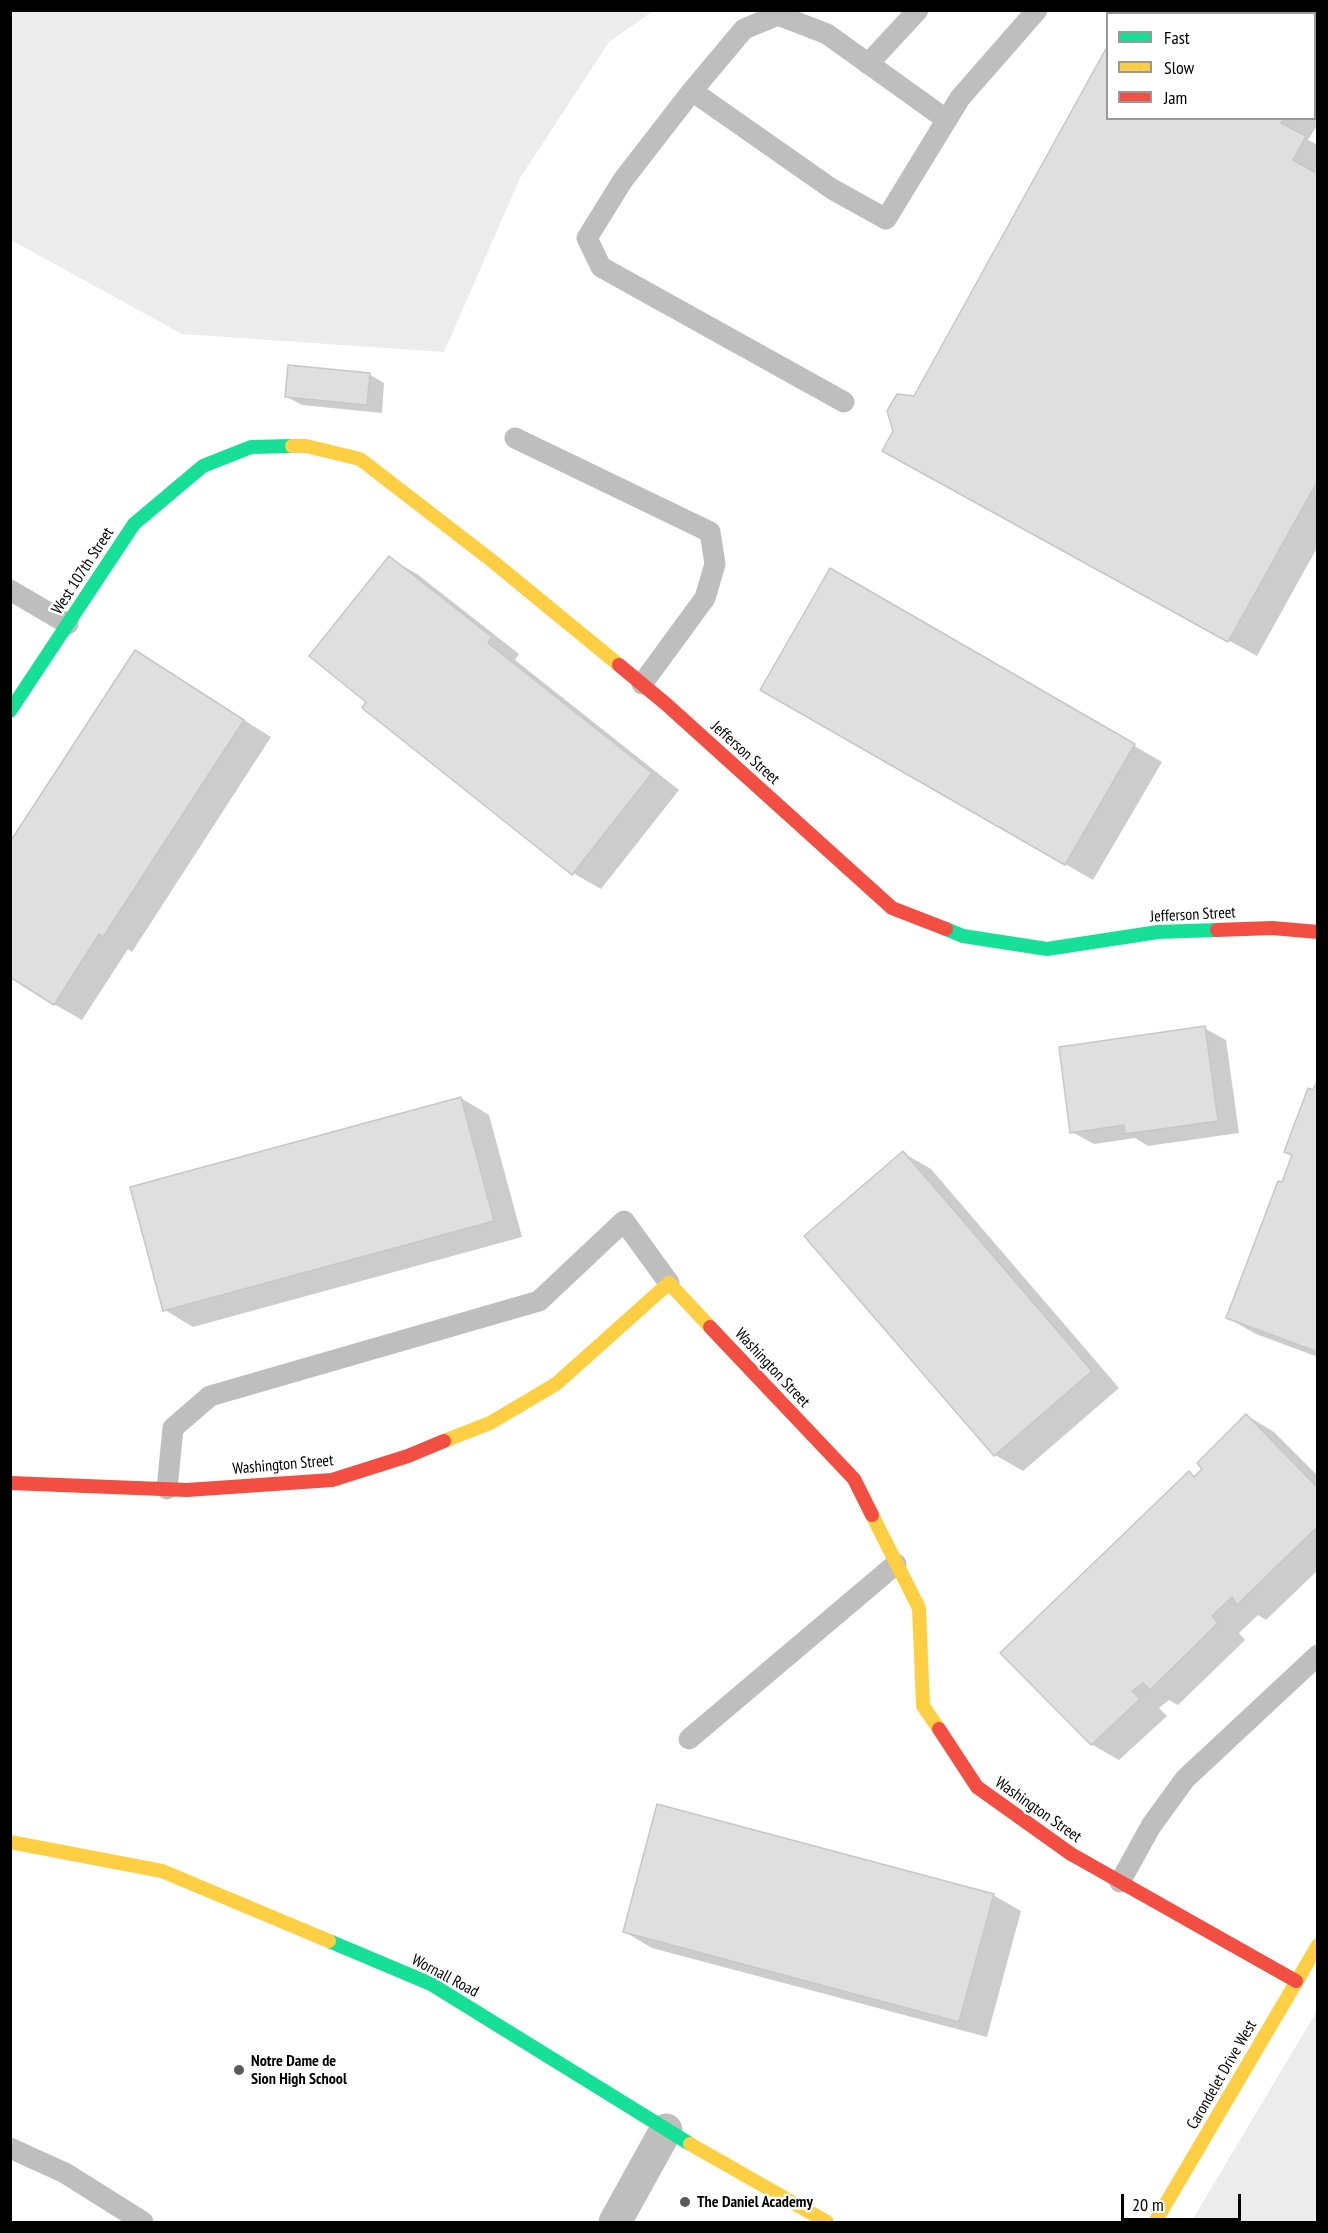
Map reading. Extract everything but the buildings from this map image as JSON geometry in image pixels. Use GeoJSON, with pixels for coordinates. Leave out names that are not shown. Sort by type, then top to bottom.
{"type":"FeatureCollection","features":[{"type":"Feature","properties":{"kind":"street","name":"Jefferson Street"},"geometry":{"type":"LineString","coordinates":[[203,466],[251,447],[306,446],[360,459],[491,560],[642,684],[892,908],[963,936],[1047,949],[1158,932],[1272,928],[1317,932]]}},
{"type":"Feature","properties":{"kind":"street","name":"West 107th Street"},"geometry":{"type":"LineString","coordinates":[[10,711],[134,524],[203,466]]}},
{"type":"Feature","properties":{"kind":"street","name":"Washington Street"},"geometry":{"type":"LineString","coordinates":[[10,1483],[187,1490],[332,1480],[408,1456],[480,1427],[556,1384],[669,1283],[854,1479],[918,1608],[922,1706],[977,1787],[1071,1854],[1296,1981]]}},
{"type":"Feature","properties":{"kind":"street","name":"Wornall Road"},"geometry":{"type":"LineString","coordinates":[[10,1842],[162,1871],[431,1984],[666,2130],[827,2223]]}},
{"type":"Feature","properties":{"kind":"street","name":"Carondelet Drive West"},"geometry":{"type":"LineString","coordinates":[[1155,2223],[1317,1945]]}},
{"type":"Feature","properties":{"kind":"street"},"geometry":{"type":"LineString","coordinates":[[615,2223],[666,2130]]}},
{"type":"Feature","properties":{"kind":"lane"},"geometry":{"type":"LineString","coordinates":[[868,64],[918,10]]}},
{"type":"Feature","properties":{"kind":"lane"},"geometry":{"type":"LineString","coordinates":[[692,91],[832,189],[886,219],[960,98],[1037,10]]}},
{"type":"Feature","properties":{"kind":"lane"},"geometry":{"type":"LineString","coordinates":[[844,402],[601,267],[587,237],[624,180],[692,91],[744,29],[778,15],[827,34],[947,120]]}},
{"type":"Feature","properties":{"kind":"lane"},"geometry":{"type":"LineString","coordinates":[[515,438],[710,532],[715,564],[705,597],[642,684]]}},
{"type":"Feature","properties":{"kind":"lane"},"geometry":{"type":"LineString","coordinates":[[10,590],[68,624]]}},
{"type":"Feature","properties":{"kind":"lane"},"geometry":{"type":"LineString","coordinates":[[167,1489],[173,1428],[210,1396],[539,1301],[624,1221],[669,1283]]}},
{"type":"Feature","properties":{"kind":"lane"},"geometry":{"type":"LineString","coordinates":[[689,1739],[896,1564]]}},
{"type":"Feature","properties":{"kind":"lane"},"geometry":{"type":"LineString","coordinates":[[1120,1882],[1151,1826],[1185,1779],[1317,1655]]}},
{"type":"Feature","properties":{"kind":"lane"},"geometry":{"type":"LineString","coordinates":[[10,2148],[65,2173],[143,2223]]}},
{"type":"Feature","properties":{"kind":"shaded area"},"geometry":{"type":"Polygon","coordinates":[[[10,11],[653,11],[609,42],[520,178],[444,352],[182,334],[11,240],[10,11]]]}},
{"type":"Feature","properties":{"kind":"shaded area"},"geometry":{"type":"Polygon","coordinates":[[[1317,2011],[1317,2222],[1191,2222],[1317,2011]]]}},
{"type":"Feature","properties":{"kind":"traffic: fast"},"geometry":{"type":"LineString","coordinates":[[10,711],[134,524],[203,466],[251,447],[292,446]]}},
{"type":"Feature","properties":{"kind":"traffic: fast"},"geometry":{"type":"LineString","coordinates":[[946,929],[963,936],[1047,949],[1158,932],[1217,930]]}},
{"type":"Feature","properties":{"kind":"traffic: fast"},"geometry":{"type":"LineString","coordinates":[[329,1941],[431,1984],[690,2144]]}},
{"type":"Feature","properties":{"kind":"traffic: slow"},"geometry":{"type":"LineString","coordinates":[[292,446],[306,446],[360,459],[491,560],[619,665]]}},
{"type":"Feature","properties":{"kind":"traffic: slow"},"geometry":{"type":"LineString","coordinates":[[444,1441],[490,1423],[556,1384],[669,1283],[710,1327]]}},
{"type":"Feature","properties":{"kind":"traffic: slow"},"geometry":{"type":"LineString","coordinates":[[872,1515],[919,1608],[923,1706],[939,1729]]}},
{"type":"Feature","properties":{"kind":"traffic: slow"},"geometry":{"type":"LineString","coordinates":[[10,1842],[162,1871],[329,1941]]}},
{"type":"Feature","properties":{"kind":"traffic: slow"},"geometry":{"type":"LineString","coordinates":[[1155,2222],[1318,1945]]}},
{"type":"Feature","properties":{"kind":"traffic: slow"},"geometry":{"type":"LineString","coordinates":[[690,2144],[827,2222]]}},
{"type":"Feature","properties":{"kind":"traffic: jam"},"geometry":{"type":"LineString","coordinates":[[619,665],[666,704],[892,908],[946,929]]}},
{"type":"Feature","properties":{"kind":"traffic: jam"},"geometry":{"type":"LineString","coordinates":[[1217,930],[1272,928],[1318,932]]}},
{"type":"Feature","properties":{"kind":"traffic: jam"},"geometry":{"type":"LineString","coordinates":[[710,1327],[854,1479],[872,1515]]}},
{"type":"Feature","properties":{"kind":"traffic: jam"},"geometry":{"type":"LineString","coordinates":[[10,1483],[187,1490],[332,1480],[408,1456],[444,1441]]}},
{"type":"Feature","properties":{"kind":"traffic: jam"},"geometry":{"type":"LineString","coordinates":[[939,1729],[977,1787],[1071,1854],[1296,1981]]}},
{"type":"Feature","properties":{"kind":"place","name":"Notre Dame de Sion High School"},"geometry":{"type":"Point","coordinates":[239,2070]}},
{"type":"Feature","properties":{"kind":"place","name":"The Daniel Academy"},"geometry":{"type":"Point","coordinates":[685,2202]}}]}
